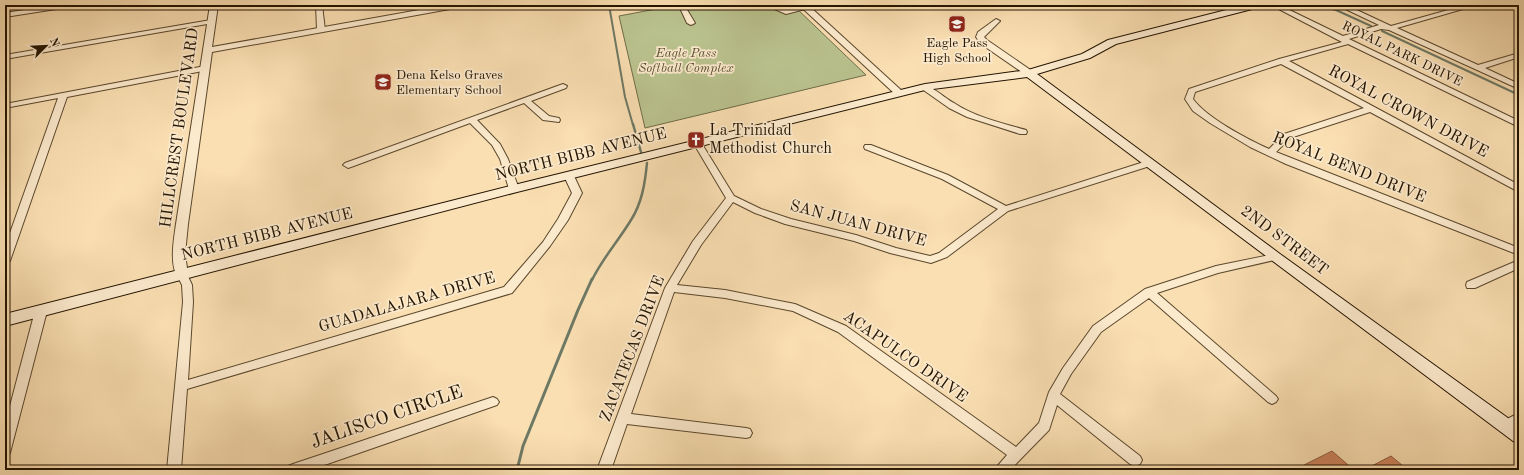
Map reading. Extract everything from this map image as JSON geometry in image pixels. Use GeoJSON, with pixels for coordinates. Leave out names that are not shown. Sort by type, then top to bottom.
{"type":"FeatureCollection","features":[{"type":"Feature","properties":{"kind":"main road","name":"NORTH BIBB AVENUE"},"geometry":{"type":"LineString","coordinates":[[5,320],[514,189],[899,93],[925,87],[1029,73],[1086,56],[1112,42],[1257,5]]}},
{"type":"Feature","properties":{"kind":"main road","name":"2ND STREET"},"geometry":{"type":"LineString","coordinates":[[1029,73],[1275,257],[1519,436]]}},
{"type":"Feature","properties":{"kind":"street"},"geometry":{"type":"LineString","coordinates":[[5,15],[69,5]]}},
{"type":"Feature","properties":{"kind":"street","name":"HILLCREST BOULEVARD"},"geometry":{"type":"LineString","coordinates":[[174,470],[188,302],[187,285],[182,275],[179,254],[182,224],[214,5]]}},
{"type":"Feature","properties":{"kind":"street"},"geometry":{"type":"LineString","coordinates":[[318,5],[321,30]]}},
{"type":"Feature","properties":{"kind":"street"},"geometry":{"type":"LineString","coordinates":[[208,50],[446,6],[461,5]]}},
{"type":"Feature","properties":{"kind":"street"},"geometry":{"type":"LineString","coordinates":[[685,5],[683,8],[691,23]]}},
{"type":"Feature","properties":{"kind":"street"},"geometry":{"type":"LineString","coordinates":[[768,5],[786,12],[805,6],[899,93]]}},
{"type":"Feature","properties":{"kind":"street","name":"ROYAL PARK DRIVE"},"geometry":{"type":"LineString","coordinates":[[1274,5],[1519,124]]}},
{"type":"Feature","properties":{"kind":"street"},"geometry":{"type":"LineString","coordinates":[[1340,5],[1519,87]]}},
{"type":"Feature","properties":{"kind":"street"},"geometry":{"type":"LineString","coordinates":[[1282,60],[1345,43],[1346,37],[1381,27],[1390,28],[1474,5]]}},
{"type":"Feature","properties":{"kind":"street"},"geometry":{"type":"LineString","coordinates":[[996,21],[981,34],[980,37],[984,42],[1029,73]]}},
{"type":"Feature","properties":{"kind":"street"},"geometry":{"type":"LineString","coordinates":[[5,57],[211,22]]}},
{"type":"Feature","properties":{"kind":"street"},"geometry":{"type":"LineString","coordinates":[[1478,68],[1519,55]]}},
{"type":"Feature","properties":{"kind":"street","name":"ROYAL BEND DRIVE"},"geometry":{"type":"LineString","coordinates":[[1282,60],[1192,91],[1189,99],[1196,109],[1253,145],[1289,162],[1519,252]]}},
{"type":"Feature","properties":{"kind":"street","name":"ROYAL CROWN DRIVE"},"geometry":{"type":"LineString","coordinates":[[1282,60],[1519,189]]}},
{"type":"Feature","properties":{"kind":"street"},"geometry":{"type":"LineString","coordinates":[[5,106],[205,68]]}},
{"type":"Feature","properties":{"kind":"street"},"geometry":{"type":"LineString","coordinates":[[348,165],[563,86]]}},
{"type":"Feature","properties":{"kind":"street"},"geometry":{"type":"LineString","coordinates":[[925,87],[952,106],[970,115],[1023,132]]}},
{"type":"Feature","properties":{"kind":"street"},"geometry":{"type":"LineString","coordinates":[[5,261],[62,96]]}},
{"type":"Feature","properties":{"kind":"street"},"geometry":{"type":"LineString","coordinates":[[525,100],[546,118],[556,120]]}},
{"type":"Feature","properties":{"kind":"street"},"geometry":{"type":"LineString","coordinates":[[1270,153],[1287,136],[1370,109]]}},
{"type":"Feature","properties":{"kind":"street"},"geometry":{"type":"LineString","coordinates":[[472,120],[496,144],[504,159],[514,189]]}},
{"type":"Feature","properties":{"kind":"street"},"geometry":{"type":"LineString","coordinates":[[698,144],[731,198]]}},
{"type":"Feature","properties":{"kind":"street"},"geometry":{"type":"LineString","coordinates":[[868,147],[945,177],[1005,209]]}},
{"type":"Feature","properties":{"kind":"street","name":"SAN JUAN DRIVE"},"geometry":{"type":"LineString","coordinates":[[731,198],[758,211],[788,222],[856,238],[894,251],[931,260],[943,255],[1005,209],[1150,164]]}},
{"type":"Feature","properties":{"kind":"street","name":"GUADALAJARA DRIVE"},"geometry":{"type":"LineString","coordinates":[[182,386],[508,290],[538,258],[566,216],[577,194],[569,176]]}},
{"type":"Feature","properties":{"kind":"street","name":"ZACATECAS DRIVE"},"geometry":{"type":"LineString","coordinates":[[604,470],[670,288],[697,243],[731,198]]}},
{"type":"Feature","properties":{"kind":"street"},"geometry":{"type":"LineString","coordinates":[[1002,470],[1045,426],[1053,395],[1067,371],[1097,329],[1149,292],[1216,270],[1275,257]]}},
{"type":"Feature","properties":{"kind":"street"},"geometry":{"type":"LineString","coordinates":[[1471,285],[1519,264]]}},
{"type":"Feature","properties":{"kind":"street","name":"ACAPULCO DRIVE"},"geometry":{"type":"LineString","coordinates":[[670,288],[725,294],[795,308],[842,329],[1017,455]]}},
{"type":"Feature","properties":{"kind":"street"},"geometry":{"type":"LineString","coordinates":[[1149,292],[1272,399]]}},
{"type":"Feature","properties":{"kind":"street"},"geometry":{"type":"LineString","coordinates":[[5,450],[41,311]]}},
{"type":"Feature","properties":{"kind":"street"},"geometry":{"type":"LineString","coordinates":[[1053,395],[1135,460]]}},
{"type":"Feature","properties":{"kind":"street","name":"JALISCO CIRCLE"},"geometry":{"type":"LineString","coordinates":[[293,470],[493,402]]}},
{"type":"Feature","properties":{"kind":"street"},"geometry":{"type":"LineString","coordinates":[[622,418],[746,433]]}},
{"type":"Feature","properties":{"kind":"street"},"geometry":{"type":"LineString","coordinates":[[1505,426],[1519,418]]}},
{"type":"Feature","properties":{"kind":"green space","name":"Eagle Pass Softball Complex"},"geometry":{"type":"Polygon","coordinates":[[[677,5],[793,5],[866,75],[645,128],[619,16],[677,5]]]}},
{"type":"Feature","properties":{"kind":"building"},"geometry":{"type":"Polygon","coordinates":[[[1332,451],[1354,470],[1294,470],[1332,451]]]}},
{"type":"Feature","properties":{"kind":"building"},"geometry":{"type":"Polygon","coordinates":[[[1391,456],[1408,470],[1364,470],[1391,456]]]}},
{"type":"Feature","properties":{"kind":"waterway"},"geometry":{"type":"LineString","coordinates":[[609,5],[625,97],[633,125]]}},
{"type":"Feature","properties":{"kind":"waterway"},"geometry":{"type":"LineString","coordinates":[[1317,5],[1336,10],[1371,26]]}},
{"type":"Feature","properties":{"kind":"waterway"},"geometry":{"type":"LineString","coordinates":[[1382,31],[1519,95]]}},
{"type":"Feature","properties":{"kind":"waterway"},"geometry":{"type":"LineString","coordinates":[[633,124],[641,152]]}},
{"type":"Feature","properties":{"kind":"waterway"},"geometry":{"type":"LineString","coordinates":[[592,280],[638,207],[647,163]]}},
{"type":"Feature","properties":{"kind":"waterway"},"geometry":{"type":"LineString","coordinates":[[517,470],[523,446],[592,279]]}},
{"type":"Feature","properties":{"kind":"place","name":"Eagle Pass High School"},"geometry":{"type":"Point","coordinates":[957,24]}},
{"type":"Feature","properties":{"kind":"place","name":"Dena Kelso Graves Elementary School"},"geometry":{"type":"Point","coordinates":[383,82]}},
{"type":"Feature","properties":{"kind":"place","name":"La Trinidad Methodist Church"},"geometry":{"type":"Point","coordinates":[696,140]}}]}
